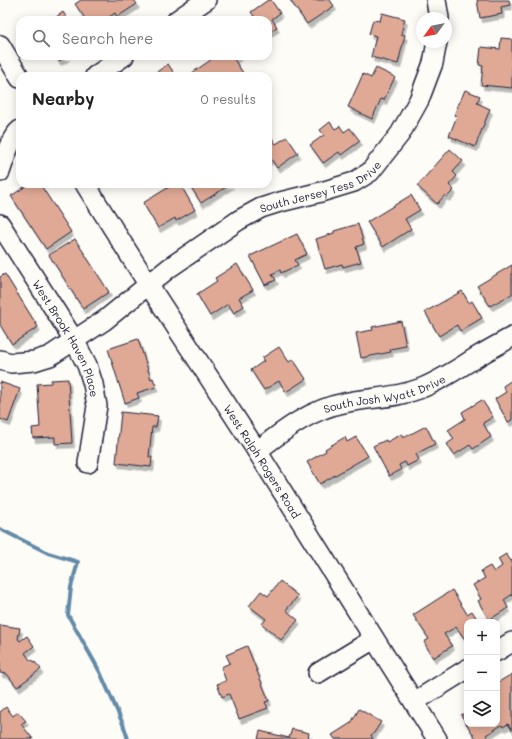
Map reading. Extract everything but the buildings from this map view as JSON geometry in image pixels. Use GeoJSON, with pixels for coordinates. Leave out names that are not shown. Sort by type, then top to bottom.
{"type":"FeatureCollection","features":[{"type":"Feature","properties":{"kind":"street"},"geometry":{"type":"LineString","coordinates":[[183,16],[206,0]]}},
{"type":"Feature","properties":{"kind":"street"},"geometry":{"type":"LineString","coordinates":[[436,0],[437,12]]}},
{"type":"Feature","properties":{"kind":"street"},"geometry":{"type":"LineString","coordinates":[[0,45],[16,72]]}},
{"type":"Feature","properties":{"kind":"street","name":"South Jersey Tess Drive"},"geometry":{"type":"LineString","coordinates":[[0,360],[11,363],[34,361],[50,356],[105,320],[169,268],[239,220],[261,208],[354,182],[370,172],[400,134],[420,100],[433,63],[436,48]]}},
{"type":"Feature","properties":{"kind":"street"},"geometry":{"type":"LineString","coordinates":[[101,72],[118,60]]}},
{"type":"Feature","properties":{"kind":"street"},"geometry":{"type":"LineString","coordinates":[[0,172],[7,151],[16,134]]}},
{"type":"Feature","properties":{"kind":"street","name":"West Ralph Rogers Road"},"geometry":{"type":"LineString","coordinates":[[88,188],[257,451],[437,739]]}},
{"type":"Feature","properties":{"kind":"street","name":"West Brook Haven Place"},"geometry":{"type":"LineString","coordinates":[[0,224],[74,340],[89,371],[97,406],[88,463]]}},
{"type":"Feature","properties":{"kind":"street","name":"South Josh Wyatt Drive"},"geometry":{"type":"LineString","coordinates":[[257,451],[281,432],[307,416],[327,407],[344,402],[395,397],[418,389],[440,380],[512,337]]}},
{"type":"Feature","properties":{"kind":"street"},"geometry":{"type":"LineString","coordinates":[[318,673],[374,639]]}},
{"type":"Feature","properties":{"kind":"street"},"geometry":{"type":"LineString","coordinates":[[500,649],[512,642]]}},
{"type":"Feature","properties":{"kind":"street"},"geometry":{"type":"LineString","coordinates":[[414,702],[464,671]]}},
{"type":"Feature","properties":{"kind":"waterway"},"geometry":{"type":"LineString","coordinates":[[0,529],[48,553],[78,562],[71,587],[68,615],[100,672],[128,739]]}}]}
